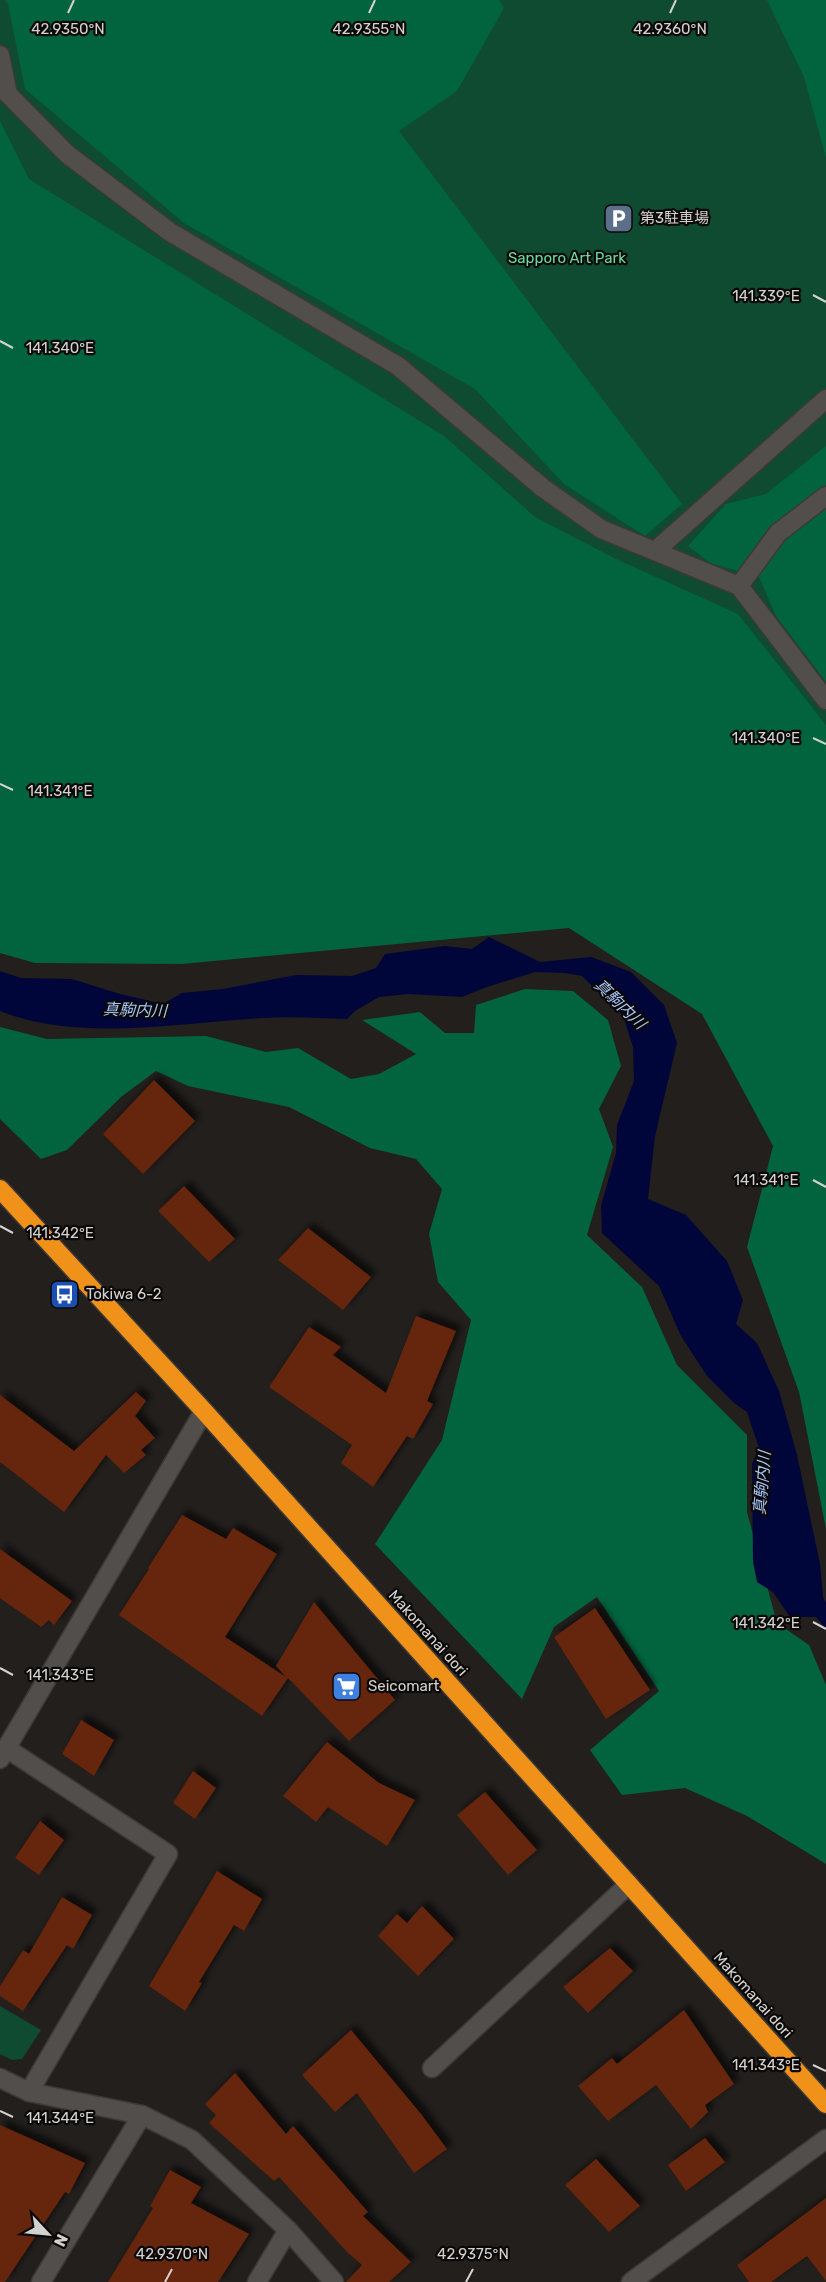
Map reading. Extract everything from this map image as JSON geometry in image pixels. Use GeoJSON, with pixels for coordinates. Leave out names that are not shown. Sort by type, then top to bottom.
{"type":"FeatureCollection","features":[{"type":"Feature","properties":{"kind":"highway","name":"Makomanai dori"},"geometry":{"type":"LineString","coordinates":[[0,1189],[204,1411],[826,2104]]}},
{"type":"Feature","properties":{"kind":"street"},"geometry":{"type":"LineString","coordinates":[[0,55],[8,94],[76,162],[170,232],[398,366],[543,488],[601,529],[739,586],[826,700]]}},
{"type":"Feature","properties":{"kind":"street"},"geometry":{"type":"LineString","coordinates":[[655,551],[826,399]]}},
{"type":"Feature","properties":{"kind":"street"},"geometry":{"type":"LineString","coordinates":[[739,586],[778,533],[826,496]]}},
{"type":"Feature","properties":{"kind":"street"},"geometry":{"type":"LineString","coordinates":[[29,2092],[168,1854],[3,1754],[204,1411]]}},
{"type":"Feature","properties":{"kind":"street"},"geometry":{"type":"LineString","coordinates":[[432,2068],[629,1884]]}},
{"type":"Feature","properties":{"kind":"street"},"geometry":{"type":"LineString","coordinates":[[0,2078],[29,2092],[142,2115],[192,2140],[288,2230],[334,2282]]}},
{"type":"Feature","properties":{"kind":"street"},"geometry":{"type":"LineString","coordinates":[[41,2282],[142,2115]]}},
{"type":"Feature","properties":{"kind":"street"},"geometry":{"type":"LineString","coordinates":[[631,2282],[826,2139]]}},
{"type":"Feature","properties":{"kind":"street"},"geometry":{"type":"LineString","coordinates":[[257,2282],[288,2230]]}},
{"type":"Feature","properties":{"kind":"green space","name":"Sapporo Art Park"},"geometry":{"type":"Polygon","coordinates":[[[0,0],[826,0],[826,749],[0,248],[0,0]]]}},
{"type":"Feature","properties":{"kind":"green space"},"geometry":{"type":"Polygon","coordinates":[[[4,0],[499,0],[504,8],[457,91],[399,131],[682,504],[645,536],[564,484],[475,389],[184,223],[25,89],[8,4],[4,0]]]}},
{"type":"Feature","properties":{"kind":"green space"},"geometry":{"type":"Polygon","coordinates":[[[767,0],[826,0],[826,158],[804,77],[767,0]]]}},
{"type":"Feature","properties":{"kind":"green space"},"geometry":{"type":"Polygon","coordinates":[[[0,121],[29,179],[444,436],[535,517],[614,558],[738,614],[826,725],[826,1529],[799,1392],[747,1247],[773,1146],[702,1014],[569,928],[182,964],[35,963],[0,953],[0,121]]]}},
{"type":"Feature","properties":{"kind":"green space"},"geometry":{"type":"Polygon","coordinates":[[[826,446],[826,682],[776,616],[759,577],[710,563],[688,546],[726,504],[766,494],[826,446]]]}},
{"type":"Feature","properties":{"kind":"green space"},"geometry":{"type":"Polygon","coordinates":[[[525,989],[573,991],[608,1020],[621,1066],[599,1109],[613,1147],[587,1235],[642,1287],[677,1365],[747,1435],[747,1512],[777,1623],[809,1645],[826,1685],[826,1864],[747,1816],[685,1788],[622,1795],[590,1750],[659,1691],[597,1597],[554,1627],[522,1699],[375,1544],[442,1440],[471,1320],[438,1282],[429,1234],[442,1189],[416,1159],[370,1148],[289,1107],[188,1086],[156,1071],[121,1097],[67,1150],[41,1159],[0,1119],[0,1027],[47,1039],[206,1036],[266,1052],[298,1048],[351,1079],[379,1074],[416,1054],[362,1020],[420,1012],[445,1033],[474,1033],[476,1005],[525,989]]]}},
{"type":"Feature","properties":{"kind":"green space"},"geometry":{"type":"Polygon","coordinates":[[[0,2006],[41,2030],[22,2059],[12,2060],[0,2054],[0,2006]]]}},
{"type":"Feature","properties":{"kind":"water","name":"真駒内川"},"geometry":{"type":"Polygon","coordinates":[[[489,937],[540,962],[591,957],[631,972],[664,1005],[677,1043],[655,1136],[648,1199],[686,1215],[727,1261],[743,1300],[736,1324],[757,1343],[779,1391],[797,1455],[820,1564],[823,1597],[826,1603],[826,1629],[816,1617],[790,1617],[773,1592],[757,1582],[753,1562],[752,1464],[759,1448],[747,1412],[734,1403],[707,1376],[681,1336],[659,1286],[602,1233],[601,1206],[616,1153],[617,1125],[634,1081],[633,1047],[623,1016],[582,976],[535,972],[462,997],[408,994],[379,997],[355,1011],[347,1019],[274,1017],[165,1026],[97,1028],[31,1021],[0,1011],[0,971],[21,978],[72,979],[163,1004],[182,993],[223,989],[296,975],[352,976],[376,968],[385,954],[445,946],[472,949],[489,937]]]}},
{"type":"Feature","properties":{"kind":"building"},"geometry":{"type":"Polygon","coordinates":[[[154,1080],[195,1121],[143,1174],[103,1134],[154,1080]]]}},
{"type":"Feature","properties":{"kind":"building"},"geometry":{"type":"Polygon","coordinates":[[[184,1186],[235,1239],[209,1262],[158,1211],[184,1186]]]}},
{"type":"Feature","properties":{"kind":"building"},"geometry":{"type":"Polygon","coordinates":[[[308,1228],[371,1277],[343,1310],[278,1260],[308,1228]]]}},
{"type":"Feature","properties":{"kind":"building"},"geometry":{"type":"Polygon","coordinates":[[[416,1316],[456,1331],[427,1401],[433,1404],[413,1439],[407,1436],[373,1487],[341,1463],[352,1445],[269,1387],[309,1327],[341,1347],[333,1355],[386,1393],[416,1316]]]}},
{"type":"Feature","properties":{"kind":"building"},"geometry":{"type":"Polygon","coordinates":[[[136,1392],[146,1401],[135,1416],[155,1438],[141,1450],[146,1455],[124,1473],[106,1455],[64,1512],[0,1462],[0,1395],[74,1451],[136,1392]]]}},
{"type":"Feature","properties":{"kind":"building"},"geometry":{"type":"Polygon","coordinates":[[[182,1515],[226,1539],[233,1528],[277,1554],[225,1637],[286,1677],[276,1666],[314,1602],[395,1700],[349,1741],[288,1678],[262,1716],[119,1615],[182,1515]]]}},
{"type":"Feature","properties":{"kind":"building"},"geometry":{"type":"Polygon","coordinates":[[[0,1549],[72,1601],[54,1625],[49,1620],[41,1627],[0,1598],[0,1549]]]}},
{"type":"Feature","properties":{"kind":"building"},"geometry":{"type":"Polygon","coordinates":[[[595,1608],[650,1690],[606,1719],[554,1637],[595,1608]]]}},
{"type":"Feature","properties":{"kind":"building"},"geometry":{"type":"Polygon","coordinates":[[[81,1720],[114,1740],[94,1776],[62,1754],[81,1720]]]}},
{"type":"Feature","properties":{"kind":"building"},"geometry":{"type":"Polygon","coordinates":[[[327,1742],[379,1783],[415,1800],[387,1846],[328,1807],[316,1822],[283,1796],[327,1742]]]}},
{"type":"Feature","properties":{"kind":"building"},"geometry":{"type":"Polygon","coordinates":[[[193,1771],[216,1788],[195,1819],[173,1803],[193,1771]]]}},
{"type":"Feature","properties":{"kind":"building"},"geometry":{"type":"Polygon","coordinates":[[[485,1792],[537,1850],[508,1875],[457,1815],[485,1792]]]}},
{"type":"Feature","properties":{"kind":"building"},"geometry":{"type":"Polygon","coordinates":[[[40,1821],[64,1840],[39,1875],[15,1858],[40,1821]]]}},
{"type":"Feature","properties":{"kind":"building"},"geometry":{"type":"Polygon","coordinates":[[[217,1871],[262,1899],[244,1931],[234,1925],[199,1982],[202,1983],[185,2011],[149,1986],[217,1871]]]}},
{"type":"Feature","properties":{"kind":"building"},"geometry":{"type":"Polygon","coordinates":[[[62,1897],[92,1915],[73,1949],[67,1945],[23,2011],[0,1996],[0,1986],[23,1950],[29,1954],[62,1897]]]}},
{"type":"Feature","properties":{"kind":"building"},"geometry":{"type":"Polygon","coordinates":[[[422,1906],[454,1939],[418,1976],[378,1936],[397,1914],[407,1923],[422,1906]]]}},
{"type":"Feature","properties":{"kind":"building"},"geometry":{"type":"Polygon","coordinates":[[[610,1948],[633,1971],[588,2013],[563,1987],[610,1948]]]}},
{"type":"Feature","properties":{"kind":"building"},"geometry":{"type":"Polygon","coordinates":[[[684,2010],[734,2084],[705,2105],[708,2112],[691,2129],[656,2085],[608,2121],[578,2086],[612,2058],[617,2064],[684,2010]]]}},
{"type":"Feature","properties":{"kind":"building"},"geometry":{"type":"Polygon","coordinates":[[[351,2030],[447,2149],[414,2173],[357,2093],[335,2112],[302,2075],[351,2030]]]}},
{"type":"Feature","properties":{"kind":"building"},"geometry":{"type":"Polygon","coordinates":[[[235,2073],[286,2134],[293,2126],[368,2212],[363,2216],[411,2262],[389,2282],[346,2282],[362,2265],[347,2252],[279,2177],[274,2181],[209,2123],[216,2115],[205,2104],[235,2073]]]}},
{"type":"Feature","properties":{"kind":"building"},"geometry":{"type":"Polygon","coordinates":[[[0,2125],[85,2163],[69,2194],[65,2192],[5,2282],[0,2282],[0,2125]]]}},
{"type":"Feature","properties":{"kind":"building"},"geometry":{"type":"Polygon","coordinates":[[[705,2138],[725,2162],[686,2191],[668,2165],[705,2138]]]}},
{"type":"Feature","properties":{"kind":"building"},"geometry":{"type":"Polygon","coordinates":[[[596,2159],[640,2206],[609,2232],[565,2185],[596,2159]]]}},
{"type":"Feature","properties":{"kind":"building"},"geometry":{"type":"Polygon","coordinates":[[[170,2170],[201,2187],[191,2203],[249,2234],[218,2282],[108,2282],[153,2208],[150,2206],[170,2170]]]}},
{"type":"Feature","properties":{"kind":"building"},"geometry":{"type":"Polygon","coordinates":[[[826,2198],[826,2281],[807,2256],[771,2282],[749,2282],[737,2265],[826,2198]]]}},
{"type":"Feature","properties":{"kind":"place","name":"第3駐車場"},"geometry":{"type":"Point","coordinates":[619,218]}},
{"type":"Feature","properties":{"kind":"place","name":"Tokiwa 6-2"},"geometry":{"type":"Point","coordinates":[65,1294]}},
{"type":"Feature","properties":{"kind":"place","name":"Seicomart"},"geometry":{"type":"Point","coordinates":[347,1686]}}]}
